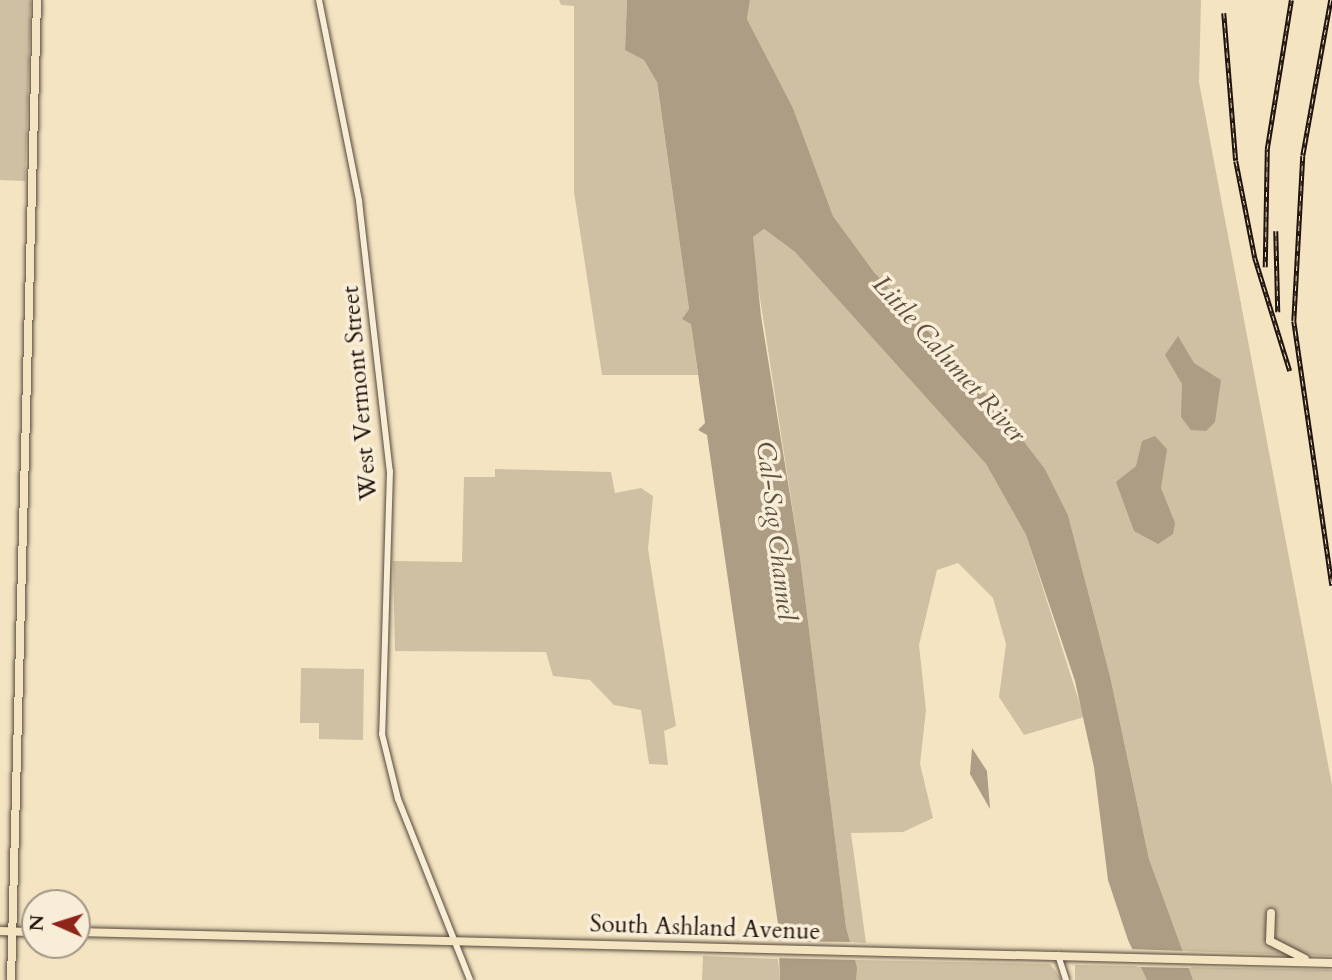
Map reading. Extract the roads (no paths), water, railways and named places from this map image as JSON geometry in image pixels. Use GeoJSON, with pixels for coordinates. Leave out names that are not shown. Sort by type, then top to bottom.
{"type":"FeatureCollection","features":[{"type":"Feature","properties":{"kind":"main road"},"geometry":{"type":"LineString","coordinates":[[11,980],[37,0]]}},
{"type":"Feature","properties":{"kind":"main road"},"geometry":{"type":"LineString","coordinates":[[1271,913],[1267,931],[1274,946],[1318,962]]}},
{"type":"Feature","properties":{"kind":"main road"},"geometry":{"type":"LineString","coordinates":[[0,931],[21,931]]}},
{"type":"Feature","properties":{"kind":"main road","name":"South Ashland Avenue"},"geometry":{"type":"LineString","coordinates":[[91,932],[1332,963]]}},
{"type":"Feature","properties":{"kind":"street","name":"West Vermont Street"},"geometry":{"type":"LineString","coordinates":[[319,0],[361,213],[390,471],[382,734],[398,799],[470,980]]}},
{"type":"Feature","properties":{"kind":"street"},"geometry":{"type":"LineString","coordinates":[[1058,955],[1066,980]]}},
{"type":"Feature","properties":{"kind":"water"},"geometry":{"type":"Polygon","coordinates":[[[627,0],[750,0],[747,19],[793,108],[833,216],[874,272],[996,405],[1045,469],[1068,515],[1110,676],[1149,859],[1193,980],[1147,980],[1128,940],[1108,880],[1094,767],[1075,681],[1026,535],[986,464],[795,252],[764,229],[753,237],[761,316],[800,557],[846,927],[857,968],[856,980],[780,980],[778,924],[707,435],[698,430],[705,423],[691,324],[682,319],[689,309],[657,82],[644,60],[625,50],[627,0]]]}},
{"type":"Feature","properties":{"kind":"water"},"geometry":{"type":"Polygon","coordinates":[[[1178,336],[1194,363],[1221,380],[1215,422],[1206,431],[1191,430],[1181,417],[1182,384],[1165,355],[1178,336]]]}},
{"type":"Feature","properties":{"kind":"water"},"geometry":{"type":"Polygon","coordinates":[[[1155,436],[1167,449],[1161,488],[1175,523],[1173,534],[1158,544],[1134,531],[1116,482],[1136,466],[1142,441],[1155,436]]]}},
{"type":"Feature","properties":{"kind":"water"},"geometry":{"type":"Polygon","coordinates":[[[972,748],[987,771],[990,809],[970,774],[972,748]]]}},
{"type":"Feature","properties":{"kind":"railway"},"geometry":{"type":"LineString","coordinates":[[1265,267],[1267,149],[1291,0]]}},
{"type":"Feature","properties":{"kind":"railway"},"geometry":{"type":"LineString","coordinates":[[1331,0],[1303,156],[1294,321],[1332,585]]}},
{"type":"Feature","properties":{"kind":"railway"},"geometry":{"type":"LineString","coordinates":[[1224,13],[1236,161],[1255,258],[1290,371]]}},
{"type":"Feature","properties":{"kind":"railway"},"geometry":{"type":"LineString","coordinates":[[1276,231],[1278,312]]}},
{"type":"Feature","properties":{"kind":"water label","name":"Little Calumet River"},"geometry":{"type":"Point","coordinates":[949,359]}},
{"type":"Feature","properties":{"kind":"water label","name":"Cal-Sag Channel"},"geometry":{"type":"Point","coordinates":[776,531]}}]}
